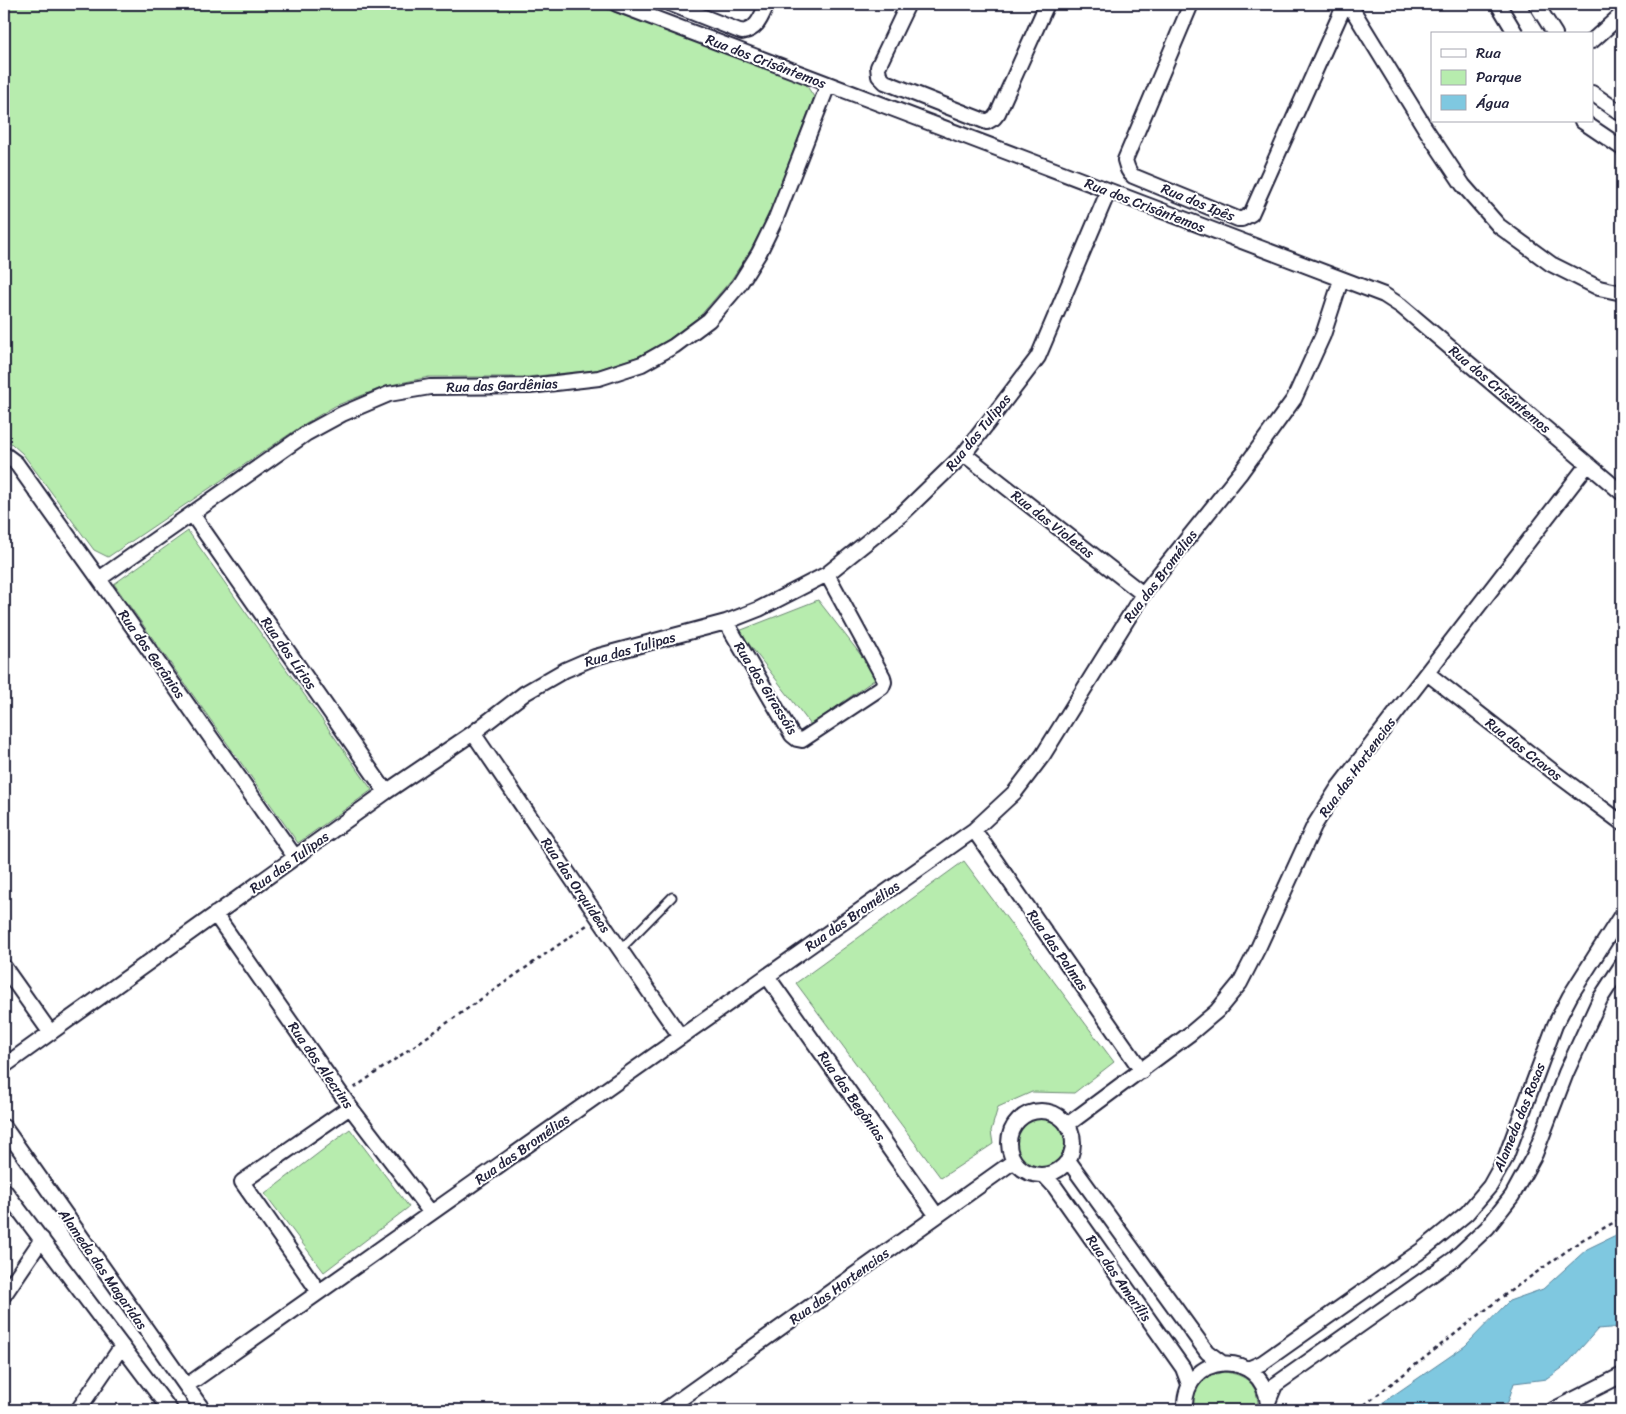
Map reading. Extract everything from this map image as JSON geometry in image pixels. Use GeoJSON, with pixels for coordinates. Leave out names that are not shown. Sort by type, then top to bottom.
{"type":"FeatureCollection","features":[{"type":"Feature","properties":{"kind":"street","name":"Rua dos Crisântemos"},"geometry":{"type":"LineString","coordinates":[[616,4],[1384,296],[1401,306],[1622,493]]}},
{"type":"Feature","properties":{"kind":"street"},"geometry":{"type":"LineString","coordinates":[[671,4],[742,32],[754,28],[767,4]]}},
{"type":"Feature","properties":{"kind":"street"},"geometry":{"type":"LineString","coordinates":[[908,4],[878,68],[879,76],[884,82],[987,122],[998,113],[1046,4]]}},
{"type":"Feature","properties":{"kind":"street","name":"Rua dos Ipês"},"geometry":{"type":"LineString","coordinates":[[1191,4],[1125,160],[1126,167],[1133,176],[1238,219],[1251,214],[1345,4]]}},
{"type":"Feature","properties":{"kind":"street"},"geometry":{"type":"LineString","coordinates":[[1349,4],[1425,128],[1463,185],[1499,226],[1551,264],[1598,288],[1622,293]]}},
{"type":"Feature","properties":{"kind":"street"},"geometry":{"type":"LineString","coordinates":[[1498,4],[1515,32]]}},
{"type":"Feature","properties":{"kind":"street"},"geometry":{"type":"LineString","coordinates":[[1536,4],[1553,32]]}},
{"type":"Feature","properties":{"kind":"street"},"geometry":{"type":"LineString","coordinates":[[1594,39],[1622,14]]}},
{"type":"Feature","properties":{"kind":"street","name":"Rua das Gardênias"},"geometry":{"type":"LineString","coordinates":[[99,578],[308,433],[342,414],[388,394],[430,387],[530,386],[599,378],[642,364],[674,346],[709,320],[739,286],[760,253],[776,218],[828,85]]}},
{"type":"Feature","properties":{"kind":"street"},"geometry":{"type":"LineString","coordinates":[[1594,94],[1622,114]]}},
{"type":"Feature","properties":{"kind":"street"},"geometry":{"type":"LineString","coordinates":[[1583,122],[1622,148]]}},
{"type":"Feature","properties":{"kind":"street","name":"Rua das Tulipas"},"geometry":{"type":"LineString","coordinates":[[4,1066],[386,792],[473,733],[525,693],[565,670],[596,657],[726,622],[759,609],[827,574],[902,514],[964,454],[1038,356],[1108,192]]}},
{"type":"Feature","properties":{"kind":"street","name":"Rua das Bromélias"},"geometry":{"type":"LineString","coordinates":[[186,1386],[974,830],[1015,792],[1043,755],[1143,594],[1241,472],[1294,399],[1323,335],[1341,280]]}},
{"type":"Feature","properties":{"kind":"street","name":"Rua dos Gerânios"},"geometry":{"type":"LineString","coordinates":[[4,454],[16,463],[295,857]]}},
{"type":"Feature","properties":{"kind":"street","name":"Rua das Violetas"},"geometry":{"type":"LineString","coordinates":[[964,454],[1143,594]]}},
{"type":"Feature","properties":{"kind":"street","name":"Rua das Hortencias"},"geometry":{"type":"LineString","coordinates":[[1067,1125],[1142,1071],[1204,1022],[1240,983],[1314,826],[1338,788],[1588,464]]}},
{"type":"Feature","properties":{"kind":"street","name":"Rua dos Lírios"},"geometry":{"type":"LineString","coordinates":[[192,514],[386,792]]}},
{"type":"Feature","properties":{"kind":"street","name":"Rua dos Girassóis"},"geometry":{"type":"LineString","coordinates":[[726,622],[792,735],[802,740],[882,687],[884,682],[827,574]]}},
{"type":"Feature","properties":{"kind":"street","name":"Rua dos Cravos"},"geometry":{"type":"LineString","coordinates":[[1427,673],[1622,823]]}},
{"type":"Feature","properties":{"kind":"street","name":"Rua das Orquideas"},"geometry":{"type":"LineString","coordinates":[[473,733],[681,1037]]}},
{"type":"Feature","properties":{"kind":"street","name":"Rua das Palmas"},"geometry":{"type":"LineString","coordinates":[[974,830],[1142,1071]]}},
{"type":"Feature","properties":{"kind":"street","name":"Rua dos Alecrins"},"geometry":{"type":"LineString","coordinates":[[215,914],[346,1101],[431,1213]]}},
{"type":"Feature","properties":{"kind":"street","name":"Alameda das Rosas"},"geometry":{"type":"LineString","coordinates":[[1248,1369],[1262,1362],[1422,1250],[1467,1213],[1490,1186],[1505,1159],[1555,1025],[1570,996],[1622,914]]}},
{"type":"Feature","properties":{"kind":"street","name":"Alameda das Rosas"},"geometry":{"type":"LineString","coordinates":[[1267,1406],[1275,1385],[1454,1259],[1487,1228],[1512,1196],[1535,1154],[1566,1074],[1597,1007],[1622,965]]}},
{"type":"Feature","properties":{"kind":"street"},"geometry":{"type":"LineString","coordinates":[[4,967],[50,1032]]}},
{"type":"Feature","properties":{"kind":"street","name":"Rua das Begônias"},"geometry":{"type":"LineString","coordinates":[[767,976],[937,1216]]}},
{"type":"Feature","properties":{"kind":"street"},"geometry":{"type":"LineString","coordinates":[[319,1292],[242,1182],[346,1101]]}},
{"type":"Feature","properties":{"kind":"street"},"geometry":{"type":"LineString","coordinates":[[1038,1111],[1050,1112],[1059,1117],[1067,1125],[1073,1142],[1068,1160],[1058,1170],[1044,1175],[1035,1175],[1027,1172],[1014,1161],[1010,1151],[1009,1140],[1012,1129],[1018,1120],[1038,1111]]}},
{"type":"Feature","properties":{"kind":"street","name":"Alameda das Magaridas"},"geometry":{"type":"LineString","coordinates":[[4,1127],[203,1410]]}},
{"type":"Feature","properties":{"kind":"street","name":"Rua das Amarílis"},"geometry":{"type":"LineString","coordinates":[[1068,1160],[1207,1352],[1222,1363]]}},
{"type":"Feature","properties":{"kind":"street","name":"Rua das Hortencias"},"geometry":{"type":"LineString","coordinates":[[665,1410],[1014,1161]]}},
{"type":"Feature","properties":{"kind":"street","name":"Rua das Amarílis"},"geometry":{"type":"LineString","coordinates":[[1044,1175],[1055,1187],[1183,1368],[1190,1384]]}},
{"type":"Feature","properties":{"kind":"street"},"geometry":{"type":"LineString","coordinates":[[4,1190],[9,1208],[42,1239],[170,1410]]}},
{"type":"Feature","properties":{"kind":"street"},"geometry":{"type":"LineString","coordinates":[[4,1295],[42,1239]]}},
{"type":"Feature","properties":{"kind":"street"},"geometry":{"type":"LineString","coordinates":[[78,1410],[122,1346]]}},
{"type":"Feature","properties":{"kind":"street"},"geometry":{"type":"LineString","coordinates":[[1185,1410],[1185,1399],[1190,1384],[1203,1370],[1212,1365],[1222,1363],[1236,1364],[1248,1369],[1262,1383],[1267,1406]]}},
{"type":"Feature","properties":{"kind":"street"},"geometry":{"type":"LineString","coordinates":[[1553,1410],[1622,1375]]}},
{"type":"Feature","properties":{"kind":"lane"},"geometry":{"type":"LineString","coordinates":[[620,950],[672,897]]}},
{"type":"Feature","properties":{"kind":"path"},"geometry":{"type":"LineString","coordinates":[[346,1101],[466,1008],[599,917]]}},
{"type":"Feature","properties":{"kind":"path"},"geometry":{"type":"LineString","coordinates":[[1358,1410],[1502,1297],[1582,1240],[1622,1218]]}},
{"type":"Feature","properties":{"kind":"green space"},"geometry":{"type":"Polygon","coordinates":[[[4,4],[593,4],[805,83],[814,97],[768,217],[750,251],[731,280],[700,316],[669,339],[639,356],[596,370],[527,377],[429,377],[386,386],[335,406],[306,423],[108,557],[94,550],[23,454],[4,437],[4,4]]]}},
{"type":"Feature","properties":{"kind":"green space"},"geometry":{"type":"Polygon","coordinates":[[[188,531],[372,790],[298,843],[114,584],[188,531]]]}},
{"type":"Feature","properties":{"kind":"green space"},"geometry":{"type":"Polygon","coordinates":[[[818,600],[878,677],[811,725],[739,631],[818,600]]]}},
{"type":"Feature","properties":{"kind":"green space"},"geometry":{"type":"Polygon","coordinates":[[[964,861],[1114,1062],[1074,1093],[1032,1092],[998,1107],[991,1131],[993,1144],[941,1178],[796,983],[964,861]]]}},
{"type":"Feature","properties":{"kind":"green space"},"geometry":{"type":"Polygon","coordinates":[[[1036,1118],[1046,1118],[1059,1125],[1066,1138],[1066,1148],[1059,1161],[1046,1168],[1036,1168],[1027,1164],[1020,1157],[1016,1148],[1016,1138],[1020,1129],[1027,1122],[1036,1118]]]}},
{"type":"Feature","properties":{"kind":"green space"},"geometry":{"type":"Polygon","coordinates":[[[350,1129],[409,1207],[324,1272],[265,1194],[350,1129]]]}},
{"type":"Feature","properties":{"kind":"green space"},"geometry":{"type":"Polygon","coordinates":[[[1223,1372],[1239,1375],[1250,1382],[1258,1401],[1258,1410],[1194,1410],[1193,1403],[1196,1390],[1210,1377],[1223,1372]]]}},
{"type":"Feature","properties":{"kind":"water"},"geometry":{"type":"Polygon","coordinates":[[[1622,1232],[1622,1327],[1598,1329],[1565,1366],[1547,1379],[1514,1383],[1508,1402],[1494,1410],[1372,1410],[1465,1346],[1509,1301],[1543,1289],[1587,1249],[1622,1232]]]}}]}
